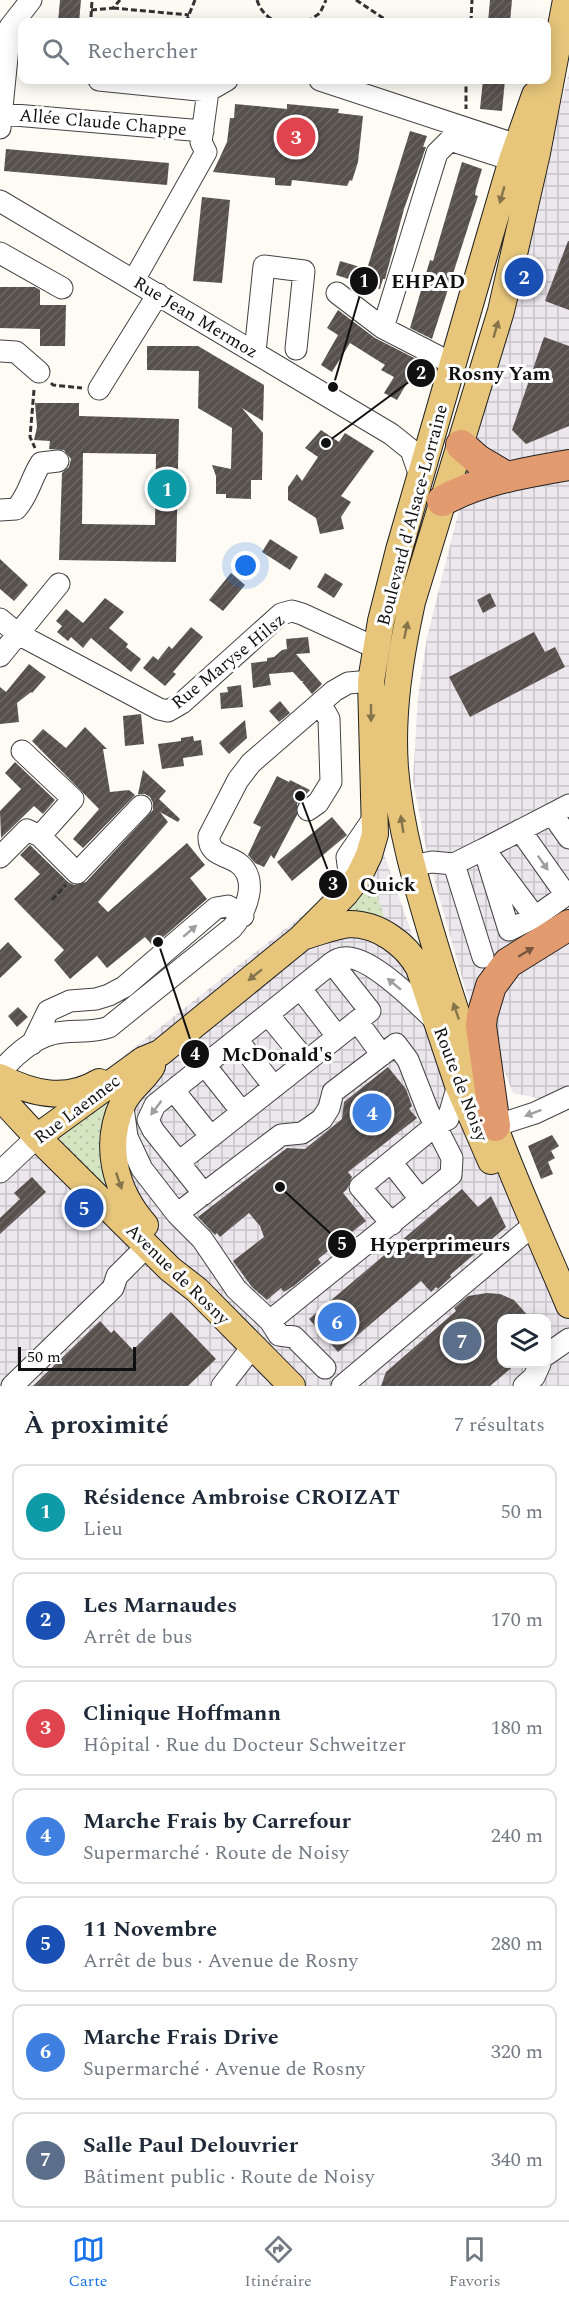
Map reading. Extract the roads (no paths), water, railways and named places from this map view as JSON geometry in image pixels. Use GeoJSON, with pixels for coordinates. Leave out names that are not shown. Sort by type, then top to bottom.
{"type":"FeatureCollection","features":[{"type":"Feature","properties":{"kind":"highway"},"geometry":{"type":"LineString","coordinates":[[460,445],[484,465],[505,476]]}},
{"type":"Feature","properties":{"kind":"highway"},"geometry":{"type":"LineString","coordinates":[[442,501],[460,491],[505,476],[569,465]]}},
{"type":"Feature","properties":{"kind":"highway"},"geometry":{"type":"LineString","coordinates":[[482,1120],[481,1026],[491,986],[508,963],[569,925]]}},
{"type":"Feature","properties":{"kind":"main road","name":"Boulevard d'Alsace-Lorraine"},"geometry":{"type":"LineString","coordinates":[[551,76],[566,0]]}},
{"type":"Feature","properties":{"kind":"main road","name":"Boulevard d'Alsace-Lorraine"},"geometry":{"type":"LineString","coordinates":[[551,50],[560,26]]}},
{"type":"Feature","properties":{"kind":"main road","name":"Boulevard d'Alsace-Lorraine"},"geometry":{"type":"LineString","coordinates":[[301,938],[351,888],[369,855],[375,834],[371,750],[371,681],[376,648],[399,550],[420,476],[515,153],[539,84]]}},
{"type":"Feature","properties":{"kind":"main road","name":"Boulevard d'Alsace-Lorraine"},"geometry":{"type":"LineString","coordinates":[[482,1120],[444,974],[411,866],[402,825],[395,767],[396,692],[401,650],[412,602],[501,311],[537,153],[549,84]]}},
{"type":"Feature","properties":{"kind":"main road"},"geometry":{"type":"LineString","coordinates":[[399,550],[421,514],[442,501]]}},
{"type":"Feature","properties":{"kind":"main road","name":"Route de Noisy"},"geometry":{"type":"LineString","coordinates":[[301,938],[348,924],[365,925],[396,941],[412,956],[419,968],[458,1085],[482,1120],[569,1305]]}},
{"type":"Feature","properties":{"kind":"main road","name":"Rue Laennec"},"geometry":{"type":"LineString","coordinates":[[197,1290],[175,1260],[136,1215],[117,1179],[113,1153],[114,1136],[123,1104],[130,1090],[149,1071],[160,1053],[301,938]]}},
{"type":"Feature","properties":{"kind":"main road","name":"Rue Laennec"},"geometry":{"type":"LineString","coordinates":[[0,1075],[25,1089],[49,1095],[68,1094],[89,1088],[138,1054],[160,1053]]}},
{"type":"Feature","properties":{"kind":"main road","name":"Rue Laennec"},"geometry":{"type":"LineString","coordinates":[[37,1137],[143,1059],[160,1053]]}},
{"type":"Feature","properties":{"kind":"main road"},"geometry":{"type":"LineString","coordinates":[[25,1089],[35,1110],[37,1137]]}},
{"type":"Feature","properties":{"kind":"main road","name":"Avenue de Rosny"},"geometry":{"type":"LineString","coordinates":[[0,1097],[37,1137],[170,1269],[197,1290],[292,1386]]}},
{"type":"Feature","properties":{"kind":"main road","name":"Route de Noisy"},"geometry":{"type":"LineString","coordinates":[[482,1120],[525,1233],[561,1313],[569,1318]]}},
{"type":"Feature","properties":{"kind":"street"},"geometry":{"type":"LineString","coordinates":[[18,18],[31,0]]}},
{"type":"Feature","properties":{"kind":"street"},"geometry":{"type":"LineString","coordinates":[[1,121],[11,28]]}},
{"type":"Feature","properties":{"kind":"street"},"geometry":{"type":"LineString","coordinates":[[135,84],[208,92],[221,84]]}},
{"type":"Feature","properties":{"kind":"street"},"geometry":{"type":"LineString","coordinates":[[332,84],[466,129],[515,153]]}},
{"type":"Feature","properties":{"kind":"street"},"geometry":{"type":"LineString","coordinates":[[134,280],[206,152],[201,142],[208,92]]}},
{"type":"Feature","properties":{"kind":"street","name":"Allée Claude Chappe"},"geometry":{"type":"LineString","coordinates":[[1,121],[203,131]]}},
{"type":"Feature","properties":{"kind":"street"},"geometry":{"type":"LineString","coordinates":[[382,328],[437,153],[450,140],[515,153]]}},
{"type":"Feature","properties":{"kind":"street","name":"Rue Jean Mermoz"},"geometry":{"type":"LineString","coordinates":[[0,201],[392,434],[411,450],[420,476]]}},
{"type":"Feature","properties":{"kind":"street"},"geometry":{"type":"LineString","coordinates":[[0,253],[62,288]]}},
{"type":"Feature","properties":{"kind":"street"},"geometry":{"type":"LineString","coordinates":[[255,352],[264,266],[304,271],[296,349]]}},
{"type":"Feature","properties":{"kind":"street"},"geometry":{"type":"LineString","coordinates":[[337,293],[382,328],[453,364]]}},
{"type":"Feature","properties":{"kind":"street"},"geometry":{"type":"LineString","coordinates":[[99,389],[158,294]]}},
{"type":"Feature","properties":{"kind":"street"},"geometry":{"type":"LineString","coordinates":[[0,351],[16,352],[44,382]]}},
{"type":"Feature","properties":{"kind":"street"},"geometry":{"type":"LineString","coordinates":[[433,432],[446,436],[460,445]]}},
{"type":"Feature","properties":{"kind":"street","name":"Rue Jean Mermoz"},"geometry":{"type":"LineString","coordinates":[[392,434],[413,438],[433,432]]}},
{"type":"Feature","properties":{"kind":"street"},"geometry":{"type":"LineString","coordinates":[[0,510],[16,509],[24,500],[34,473],[50,462]]}},
{"type":"Feature","properties":{"kind":"street"},"geometry":{"type":"LineString","coordinates":[[0,656],[59,584]]}},
{"type":"Feature","properties":{"kind":"street","name":"Rue Maryse Hilsz"},"geometry":{"type":"LineString","coordinates":[[18,634],[159,709],[168,711],[182,703],[286,612],[302,614],[376,648]]}},
{"type":"Feature","properties":{"kind":"street"},"geometry":{"type":"LineString","coordinates":[[0,619],[18,634]]}},
{"type":"Feature","properties":{"kind":"street"},"geometry":{"type":"LineString","coordinates":[[0,1075],[32,1044],[52,1034],[97,1031],[109,1027],[232,928],[243,916],[248,903],[248,880],[245,871],[238,863],[214,852],[209,844],[209,836],[238,780],[251,763],[342,686],[359,681],[371,681]]}},
{"type":"Feature","properties":{"kind":"street"},"geometry":{"type":"LineString","coordinates":[[308,810],[318,803],[332,782],[329,719],[320,703]]}},
{"type":"Feature","properties":{"kind":"street"},"geometry":{"type":"LineString","coordinates":[[22,751],[73,799],[40,836]]}},
{"type":"Feature","properties":{"kind":"street"},"geometry":{"type":"LineString","coordinates":[[0,857],[27,830],[40,836],[77,873],[141,806]]}},
{"type":"Feature","properties":{"kind":"street"},"geometry":{"type":"LineString","coordinates":[[411,866],[432,862],[454,864],[560,809],[569,838]]}},
{"type":"Feature","properties":{"kind":"street"},"geometry":{"type":"LineString","coordinates":[[484,849],[509,930],[535,916],[567,894],[520,830]]}},
{"type":"Feature","properties":{"kind":"street"},"geometry":{"type":"LineString","coordinates":[[484,849],[535,916]]}},
{"type":"Feature","properties":{"kind":"street"},"geometry":{"type":"LineString","coordinates":[[454,864],[483,957]]}},
{"type":"Feature","properties":{"kind":"street"},"geometry":{"type":"LineString","coordinates":[[32,1044],[48,1011],[70,1001],[96,999],[109,995],[129,983],[216,909],[228,906],[243,916]]}},
{"type":"Feature","properties":{"kind":"street"},"geometry":{"type":"LineString","coordinates":[[204,1194],[153,1130],[148,1119],[155,1105],[339,958],[353,958],[368,963],[437,1022]]}},
{"type":"Feature","properties":{"kind":"street"},"geometry":{"type":"LineString","coordinates":[[148,966],[163,984]]}},
{"type":"Feature","properties":{"kind":"street"},"geometry":{"type":"LineString","coordinates":[[179,1162],[369,1011],[340,973]]}},
{"type":"Feature","properties":{"kind":"street"},"geometry":{"type":"LineString","coordinates":[[306,997],[337,1036]]}},
{"type":"Feature","properties":{"kind":"street"},"geometry":{"type":"LineString","coordinates":[[357,1021],[382,1054]]}},
{"type":"Feature","properties":{"kind":"street"},"geometry":{"type":"LineString","coordinates":[[274,1022],[306,1061]]}},
{"type":"Feature","properties":{"kind":"street"},"geometry":{"type":"LineString","coordinates":[[177,1214],[281,1135],[302,1133],[322,1119],[329,1108],[333,1092],[396,1044],[408,1060],[428,1111],[452,1158],[452,1175],[270,1321]]}},
{"type":"Feature","properties":{"kind":"street"},"geometry":{"type":"LineString","coordinates":[[243,1047],[274,1087]]}},
{"type":"Feature","properties":{"kind":"street"},"geometry":{"type":"LineString","coordinates":[[211,1073],[242,1112]]}},
{"type":"Feature","properties":{"kind":"street"},"geometry":{"type":"LineString","coordinates":[[392,1224],[360,1187],[436,1125],[448,1119],[458,1085]]}},
{"type":"Feature","properties":{"kind":"street"},"geometry":{"type":"LineString","coordinates":[[178,1086],[179,1097],[211,1137]]}},
{"type":"Feature","properties":{"kind":"street"},"geometry":{"type":"LineString","coordinates":[[482,1120],[535,1113],[569,1097]]}},
{"type":"Feature","properties":{"kind":"street"},"geometry":{"type":"LineString","coordinates":[[123,1104],[127,1137],[142,1169],[177,1214],[202,1239],[236,1289],[270,1321],[279,1335],[294,1337],[325,1368]]}},
{"type":"Feature","properties":{"kind":"street","name":"Rue Laennec"},"geometry":{"type":"LineString","coordinates":[[0,1172],[37,1137]]}},
{"type":"Feature","properties":{"kind":"street"},"geometry":{"type":"LineString","coordinates":[[391,1162],[421,1200]]}},
{"type":"Feature","properties":{"kind":"street"},"geometry":{"type":"LineString","coordinates":[[342,1386],[525,1233]]}},
{"type":"Feature","properties":{"kind":"street"},"geometry":{"type":"LineString","coordinates":[[12,1386],[113,1288],[117,1276],[148,1245]]}},
{"type":"Feature","properties":{"kind":"street"},"geometry":{"type":"LineString","coordinates":[[551,1352],[569,1339]]}},
{"type":"Feature","properties":{"kind":"street"},"geometry":{"type":"LineString","coordinates":[[222,1386],[253,1346]]}},
{"type":"Feature","properties":{"kind":"street"},"geometry":{"type":"LineString","coordinates":[[524,1386],[534,1377],[538,1368]]}},
{"type":"Feature","properties":{"kind":"place","name":"Clinique Hoffmann"},"geometry":{"type":"Point","coordinates":[296,137]}},
{"type":"Feature","properties":{"kind":"place","name":"Les Marnaudes"},"geometry":{"type":"Point","coordinates":[524,277]}},
{"type":"Feature","properties":{"kind":"place","name":"EHPAD"},"geometry":{"type":"Point","coordinates":[333,387]}},
{"type":"Feature","properties":{"kind":"place","name":"Rosny Yam"},"geometry":{"type":"Point","coordinates":[326,443]}},
{"type":"Feature","properties":{"kind":"place","name":"Résidence Ambroise CROIZAT"},"geometry":{"type":"Point","coordinates":[167,489]}},
{"type":"Feature","properties":{"kind":"place","name":"Quick"},"geometry":{"type":"Point","coordinates":[300,796]}},
{"type":"Feature","properties":{"kind":"place","name":"McDonald's"},"geometry":{"type":"Point","coordinates":[158,942]}},
{"type":"Feature","properties":{"kind":"place","name":"Marche Frais by Carrefour"},"geometry":{"type":"Point","coordinates":[372,1113]}},
{"type":"Feature","properties":{"kind":"place","name":"Hyperprimeurs"},"geometry":{"type":"Point","coordinates":[280,1187]}},
{"type":"Feature","properties":{"kind":"place","name":"11 Novembre"},"geometry":{"type":"Point","coordinates":[84,1208]}},
{"type":"Feature","properties":{"kind":"place","name":"Marche Frais Drive"},"geometry":{"type":"Point","coordinates":[337,1322]}},
{"type":"Feature","properties":{"kind":"place","name":"Salle Paul Delouvrier"},"geometry":{"type":"Point","coordinates":[462,1341]}}]}
